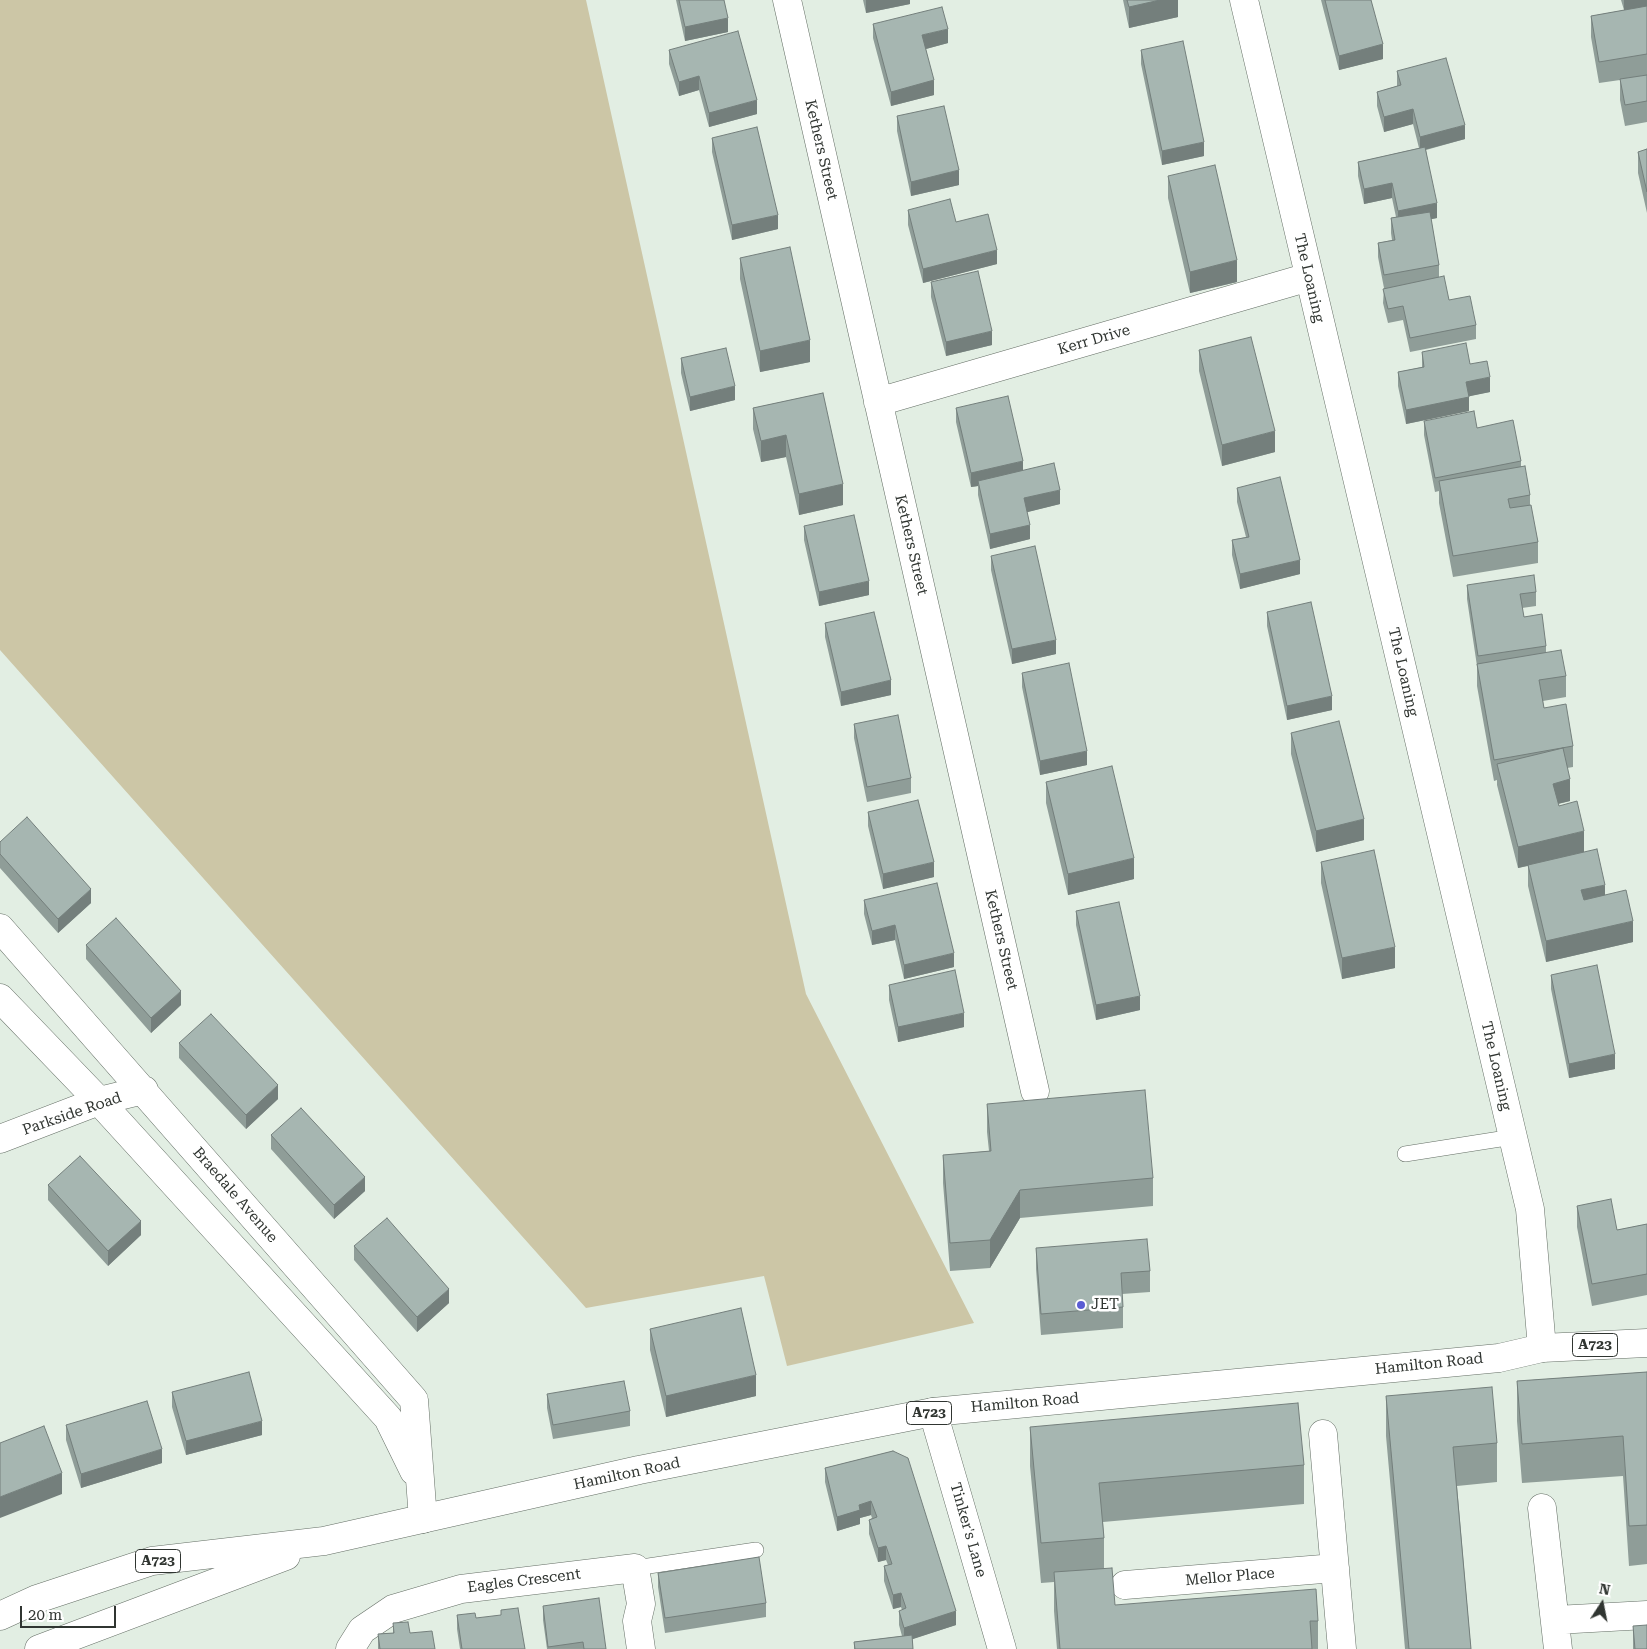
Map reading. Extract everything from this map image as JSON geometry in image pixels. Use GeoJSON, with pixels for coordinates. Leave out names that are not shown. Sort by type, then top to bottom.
{"type":"FeatureCollection","features":[{"type":"Feature","properties":{"kind":"street","name":"Kethers Street"},"geometry":{"type":"LineString","coordinates":[[787,0],[1035,1090]]}},
{"type":"Feature","properties":{"kind":"street","name":"The Loaning"},"geometry":{"type":"LineString","coordinates":[[1244,0],[1530,1209],[1542,1348]]}},
{"type":"Feature","properties":{"kind":"street","name":"Kerr Drive"},"geometry":{"type":"LineString","coordinates":[[878,402],[1309,277]]}},
{"type":"Feature","properties":{"kind":"street","name":"Braedale Avenue"},"geometry":{"type":"LineString","coordinates":[[0,928],[414,1400],[423,1519]]}},
{"type":"Feature","properties":{"kind":"street","name":"Braedale Avenue"},"geometry":{"type":"LineString","coordinates":[[0,998],[99,1101],[388,1418],[420,1484]]}},
{"type":"Feature","properties":{"kind":"street","name":"Parkside Road"},"geometry":{"type":"LineString","coordinates":[[0,1139],[99,1101],[144,1090]]}},
{"type":"Feature","properties":{"kind":"street","name":"Hamilton Road"},"geometry":{"type":"LineString","coordinates":[[0,1616],[37,1599],[152,1562],[324,1541],[639,1470],[933,1412],[1499,1358],[1542,1348],[1647,1342]]}},
{"type":"Feature","properties":{"kind":"street","name":"Tinker's Lane"},"geometry":{"type":"LineString","coordinates":[[933,1412],[1002,1649]]}},
{"type":"Feature","properties":{"kind":"street"},"geometry":{"type":"LineString","coordinates":[[1323,1434],[1342,1649]]}},
{"type":"Feature","properties":{"kind":"street"},"geometry":{"type":"LineString","coordinates":[[1542,1508],[1558,1649]]}},
{"type":"Feature","properties":{"kind":"street","name":"Hamilton Road"},"geometry":{"type":"LineString","coordinates":[[39,1649],[324,1541]]}},
{"type":"Feature","properties":{"kind":"street"},"geometry":{"type":"LineString","coordinates":[[635,1568],[641,1604],[636,1621],[640,1649]]}},
{"type":"Feature","properties":{"kind":"street","name":"Eagles Crescent"},"geometry":{"type":"LineString","coordinates":[[350,1649],[362,1630],[393,1609],[461,1589],[635,1568]]}},
{"type":"Feature","properties":{"kind":"street","name":"Mellor Place"},"geometry":{"type":"LineString","coordinates":[[1125,1585],[1335,1568]]}},
{"type":"Feature","properties":{"kind":"street"},"geometry":{"type":"LineString","coordinates":[[1556,1620],[1647,1615]]}},
{"type":"Feature","properties":{"kind":"lane"},"geometry":{"type":"LineString","coordinates":[[1405,1154],[1513,1137]]}},
{"type":"Feature","properties":{"kind":"lane"},"geometry":{"type":"LineString","coordinates":[[635,1568],[756,1550]]}},
{"type":"Feature","properties":{"kind":"shaded area"},"geometry":{"type":"Polygon","coordinates":[[[0,0],[586,0],[806,994],[974,1323],[787,1366],[764,1276],[586,1308],[0,650],[0,0]]]}},
{"type":"Feature","properties":{"kind":"building"},"geometry":{"type":"Polygon","coordinates":[[[679,0],[724,0],[728,18],[685,27],[679,0]]]}},
{"type":"Feature","properties":{"kind":"building"},"geometry":{"type":"Polygon","coordinates":[[[1127,0],[1160,0],[1129,7],[1127,0]]]}},
{"type":"Feature","properties":{"kind":"building"},"geometry":{"type":"Polygon","coordinates":[[[1325,0],[1371,0],[1383,44],[1339,56],[1325,0]]]}},
{"type":"Feature","properties":{"kind":"building"},"geometry":{"type":"Polygon","coordinates":[[[1647,6],[1647,54],[1599,62],[1591,16],[1647,6]]]}},
{"type":"Feature","properties":{"kind":"building"},"geometry":{"type":"Polygon","coordinates":[[[942,7],[948,29],[922,35],[934,80],[891,92],[873,24],[942,7]]]}},
{"type":"Feature","properties":{"kind":"building"},"geometry":{"type":"Polygon","coordinates":[[[738,31],[757,100],[709,113],[699,76],[679,82],[669,50],[738,31]]]}},
{"type":"Feature","properties":{"kind":"building"},"geometry":{"type":"Polygon","coordinates":[[[1183,41],[1204,142],[1162,151],[1141,50],[1183,41]]]}},
{"type":"Feature","properties":{"kind":"building"},"geometry":{"type":"Polygon","coordinates":[[[1446,58],[1465,125],[1420,137],[1413,109],[1384,117],[1377,92],[1401,85],[1397,71],[1446,58]]]}},
{"type":"Feature","properties":{"kind":"building"},"geometry":{"type":"Polygon","coordinates":[[[1647,75],[1647,101],[1625,105],[1620,79],[1647,75]]]}},
{"type":"Feature","properties":{"kind":"building"},"geometry":{"type":"Polygon","coordinates":[[[944,106],[959,170],[911,182],[897,116],[944,106]]]}},
{"type":"Feature","properties":{"kind":"building"},"geometry":{"type":"Polygon","coordinates":[[[757,127],[778,215],[732,225],[712,138],[757,127]]]}},
{"type":"Feature","properties":{"kind":"building"},"geometry":{"type":"Polygon","coordinates":[[[1425,147],[1437,203],[1398,211],[1392,183],[1364,189],[1358,162],[1425,147]]]}},
{"type":"Feature","properties":{"kind":"building"},"geometry":{"type":"Polygon","coordinates":[[[1647,149],[1647,192],[1638,152],[1647,149]]]}},
{"type":"Feature","properties":{"kind":"building"},"geometry":{"type":"Polygon","coordinates":[[[1215,165],[1237,260],[1190,272],[1168,176],[1215,165]]]}},
{"type":"Feature","properties":{"kind":"building"},"geometry":{"type":"Polygon","coordinates":[[[950,199],[956,222],[988,214],[997,250],[923,269],[908,210],[950,199]]]}},
{"type":"Feature","properties":{"kind":"building"},"geometry":{"type":"Polygon","coordinates":[[[1430,212],[1439,265],[1384,275],[1378,243],[1395,240],[1391,218],[1430,212]]]}},
{"type":"Feature","properties":{"kind":"building"},"geometry":{"type":"Polygon","coordinates":[[[790,247],[810,340],[760,351],[740,258],[790,247]]]}},
{"type":"Feature","properties":{"kind":"building"},"geometry":{"type":"Polygon","coordinates":[[[978,271],[992,331],[946,342],[931,282],[978,271]]]}},
{"type":"Feature","properties":{"kind":"building"},"geometry":{"type":"Polygon","coordinates":[[[1444,276],[1449,300],[1470,296],[1476,325],[1410,338],[1403,306],[1388,309],[1383,289],[1444,276]]]}},
{"type":"Feature","properties":{"kind":"building"},"geometry":{"type":"Polygon","coordinates":[[[1251,337],[1275,431],[1222,445],[1199,350],[1251,337]]]}},
{"type":"Feature","properties":{"kind":"building"},"geometry":{"type":"Polygon","coordinates":[[[1466,343],[1470,364],[1487,361],[1490,377],[1466,382],[1469,397],[1406,410],[1398,372],[1424,367],[1422,352],[1466,343]]]}},
{"type":"Feature","properties":{"kind":"building"},"geometry":{"type":"Polygon","coordinates":[[[726,348],[735,386],[690,397],[681,358],[726,348]]]}},
{"type":"Feature","properties":{"kind":"building"},"geometry":{"type":"Polygon","coordinates":[[[823,393],[843,484],[799,494],[786,435],[761,441],[753,408],[823,393]]]}},
{"type":"Feature","properties":{"kind":"building"},"geometry":{"type":"Polygon","coordinates":[[[1008,396],[1023,461],[971,473],[956,408],[1008,396]]]}},
{"type":"Feature","properties":{"kind":"building"},"geometry":{"type":"Polygon","coordinates":[[[1474,411],[1477,428],[1513,420],[1521,461],[1435,478],[1424,421],[1474,411]]]}},
{"type":"Feature","properties":{"kind":"building"},"geometry":{"type":"Polygon","coordinates":[[[1054,463],[1060,490],[1024,498],[1030,525],[990,534],[978,481],[1054,463]]]}},
{"type":"Feature","properties":{"kind":"building"},"geometry":{"type":"Polygon","coordinates":[[[1525,466],[1530,495],[1508,499],[1510,508],[1531,505],[1538,542],[1453,556],[1439,481],[1525,466]]]}},
{"type":"Feature","properties":{"kind":"building"},"geometry":{"type":"Polygon","coordinates":[[[1280,477],[1300,560],[1240,574],[1232,540],[1249,537],[1237,488],[1280,477]]]}},
{"type":"Feature","properties":{"kind":"building"},"geometry":{"type":"Polygon","coordinates":[[[854,515],[869,581],[819,592],[804,526],[854,515]]]}},
{"type":"Feature","properties":{"kind":"building"},"geometry":{"type":"Polygon","coordinates":[[[1035,546],[1056,640],[1012,649],[991,556],[1035,546]]]}},
{"type":"Feature","properties":{"kind":"building"},"geometry":{"type":"Polygon","coordinates":[[[1534,575],[1536,592],[1520,594],[1524,617],[1542,614],[1546,646],[1478,656],[1467,585],[1534,575]]]}},
{"type":"Feature","properties":{"kind":"building"},"geometry":{"type":"Polygon","coordinates":[[[1311,602],[1332,696],[1287,706],[1267,612],[1311,602]]]}},
{"type":"Feature","properties":{"kind":"building"},"geometry":{"type":"Polygon","coordinates":[[[874,612],[891,680],[841,692],[825,623],[874,612]]]}},
{"type":"Feature","properties":{"kind":"building"},"geometry":{"type":"Polygon","coordinates":[[[1561,650],[1566,676],[1539,680],[1544,708],[1566,704],[1573,746],[1494,760],[1477,664],[1561,650]]]}},
{"type":"Feature","properties":{"kind":"building"},"geometry":{"type":"Polygon","coordinates":[[[1069,663],[1087,751],[1040,761],[1022,673],[1069,663]]]}},
{"type":"Feature","properties":{"kind":"building"},"geometry":{"type":"Polygon","coordinates":[[[898,715],[911,778],[867,787],[854,724],[898,715]]]}},
{"type":"Feature","properties":{"kind":"building"},"geometry":{"type":"Polygon","coordinates":[[[1339,721],[1364,819],[1316,831],[1291,733],[1339,721]]]}},
{"type":"Feature","properties":{"kind":"building"},"geometry":{"type":"Polygon","coordinates":[[[1563,748],[1570,779],[1553,784],[1559,806],[1577,801],[1584,831],[1518,847],[1497,764],[1563,748]]]}},
{"type":"Feature","properties":{"kind":"building"},"geometry":{"type":"Polygon","coordinates":[[[1112,766],[1134,858],[1068,874],[1046,782],[1112,766]]]}},
{"type":"Feature","properties":{"kind":"building"},"geometry":{"type":"Polygon","coordinates":[[[918,800],[934,862],[883,874],[868,812],[918,800]]]}},
{"type":"Feature","properties":{"kind":"building"},"geometry":{"type":"Polygon","coordinates":[[[27,817],[91,889],[58,919],[0,854],[0,842],[27,817]]]}},
{"type":"Feature","properties":{"kind":"building"},"geometry":{"type":"Polygon","coordinates":[[[1597,849],[1605,885],[1581,890],[1584,900],[1626,890],[1633,921],[1546,941],[1528,865],[1597,849]]]}},
{"type":"Feature","properties":{"kind":"building"},"geometry":{"type":"Polygon","coordinates":[[[1374,850],[1395,947],[1342,958],[1321,862],[1374,850]]]}},
{"type":"Feature","properties":{"kind":"building"},"geometry":{"type":"Polygon","coordinates":[[[937,883],[954,953],[904,965],[895,925],[872,931],[864,900],[937,883]]]}},
{"type":"Feature","properties":{"kind":"building"},"geometry":{"type":"Polygon","coordinates":[[[1119,902],[1140,996],[1096,1005],[1076,911],[1119,902]]]}},
{"type":"Feature","properties":{"kind":"building"},"geometry":{"type":"Polygon","coordinates":[[[116,918],[181,991],[151,1018],[86,945],[116,918]]]}},
{"type":"Feature","properties":{"kind":"building"},"geometry":{"type":"Polygon","coordinates":[[[1597,965],[1615,1054],[1569,1064],[1551,975],[1597,965]]]}},
{"type":"Feature","properties":{"kind":"building"},"geometry":{"type":"Polygon","coordinates":[[[955,970],[964,1013],[898,1027],[889,985],[955,970]]]}},
{"type":"Feature","properties":{"kind":"building"},"geometry":{"type":"Polygon","coordinates":[[[211,1014],[278,1085],[246,1115],[179,1043],[211,1014]]]}},
{"type":"Feature","properties":{"kind":"building"},"geometry":{"type":"Polygon","coordinates":[[[1145,1090],[1153,1178],[1020,1190],[990,1240],[950,1243],[943,1155],[991,1151],[987,1104],[1145,1090]]]}},
{"type":"Feature","properties":{"kind":"building"},"geometry":{"type":"Polygon","coordinates":[[[301,1108],[365,1177],[334,1205],[271,1135],[301,1108]]]}},
{"type":"Feature","properties":{"kind":"building"},"geometry":{"type":"Polygon","coordinates":[[[80,1156],[141,1221],[108,1251],[48,1185],[80,1156]]]}},
{"type":"Feature","properties":{"kind":"building"},"geometry":{"type":"Polygon","coordinates":[[[1611,1199],[1617,1230],[1647,1224],[1647,1274],[1592,1284],[1577,1206],[1611,1199]]]}},
{"type":"Feature","properties":{"kind":"building"},"geometry":{"type":"Polygon","coordinates":[[[387,1218],[449,1289],[417,1317],[354,1246],[387,1218]]]}},
{"type":"Feature","properties":{"kind":"building"},"geometry":{"type":"Polygon","coordinates":[[[1147,1239],[1150,1271],[1121,1273],[1123,1307],[1041,1314],[1036,1248],[1147,1239]]]}},
{"type":"Feature","properties":{"kind":"building"},"geometry":{"type":"Polygon","coordinates":[[[741,1308],[756,1375],[666,1396],[650,1329],[741,1308]]]}},
{"type":"Feature","properties":{"kind":"building"},"geometry":{"type":"Polygon","coordinates":[[[249,1372],[262,1421],[186,1441],[172,1392],[249,1372]]]}},
{"type":"Feature","properties":{"kind":"building"},"geometry":{"type":"Polygon","coordinates":[[[1647,1372],[1647,1525],[1629,1526],[1623,1436],[1522,1444],[1517,1381],[1647,1372]]]}},
{"type":"Feature","properties":{"kind":"building"},"geometry":{"type":"Polygon","coordinates":[[[624,1381],[630,1411],[553,1425],[547,1394],[624,1381]]]}},
{"type":"Feature","properties":{"kind":"building"},"geometry":{"type":"Polygon","coordinates":[[[1492,1387],[1497,1443],[1453,1447],[1471,1649],[1409,1649],[1386,1396],[1492,1387]]]}},
{"type":"Feature","properties":{"kind":"building"},"geometry":{"type":"Polygon","coordinates":[[[147,1401],[162,1449],[81,1474],[66,1425],[147,1401]]]}},
{"type":"Feature","properties":{"kind":"building"},"geometry":{"type":"Polygon","coordinates":[[[1298,1403],[1304,1465],[1099,1483],[1104,1538],[1041,1543],[1030,1427],[1298,1403]]]}},
{"type":"Feature","properties":{"kind":"building"},"geometry":{"type":"Polygon","coordinates":[[[44,1426],[62,1473],[0,1497],[0,1443],[44,1426]]]}},
{"type":"Feature","properties":{"kind":"building"},"geometry":{"type":"Polygon","coordinates":[[[893,1451],[908,1458],[956,1611],[904,1628],[899,1611],[906,1608],[901,1593],[893,1595],[884,1566],[892,1564],[886,1546],[878,1548],[869,1520],[877,1517],[871,1501],[859,1505],[860,1510],[837,1517],[825,1468],[893,1451]]]}},
{"type":"Feature","properties":{"kind":"building"},"geometry":{"type":"Polygon","coordinates":[[[759,1557],[766,1603],[665,1618],[658,1573],[759,1557]]]}},
{"type":"Feature","properties":{"kind":"building"},"geometry":{"type":"Polygon","coordinates":[[[1112,1568],[1115,1605],[1316,1589],[1318,1621],[1310,1621],[1312,1649],[1060,1649],[1054,1572],[1112,1568]]]}},
{"type":"Feature","properties":{"kind":"building"},"geometry":{"type":"Polygon","coordinates":[[[599,1598],[606,1649],[584,1649],[583,1642],[548,1647],[543,1606],[599,1598]]]}},
{"type":"Feature","properties":{"kind":"building"},"geometry":{"type":"Polygon","coordinates":[[[518,1608],[525,1649],[462,1649],[457,1615],[475,1613],[476,1618],[501,1615],[501,1610],[518,1608]]]}},
{"type":"Feature","properties":{"kind":"building"},"geometry":{"type":"Polygon","coordinates":[[[408,1622],[410,1633],[432,1631],[435,1649],[380,1649],[378,1634],[394,1633],[393,1623],[408,1622]]]}},
{"type":"Feature","properties":{"kind":"building"},"geometry":{"type":"Polygon","coordinates":[[[1647,1625],[1647,1649],[1635,1649],[1633,1626],[1647,1625]]]}},
{"type":"Feature","properties":{"kind":"building"},"geometry":{"type":"Polygon","coordinates":[[[912,1635],[913,1649],[855,1649],[854,1642],[912,1635]]]}},
{"type":"Feature","properties":{"kind":"place","name":"JET"},"geometry":{"type":"Point","coordinates":[1081,1305]}}]}
